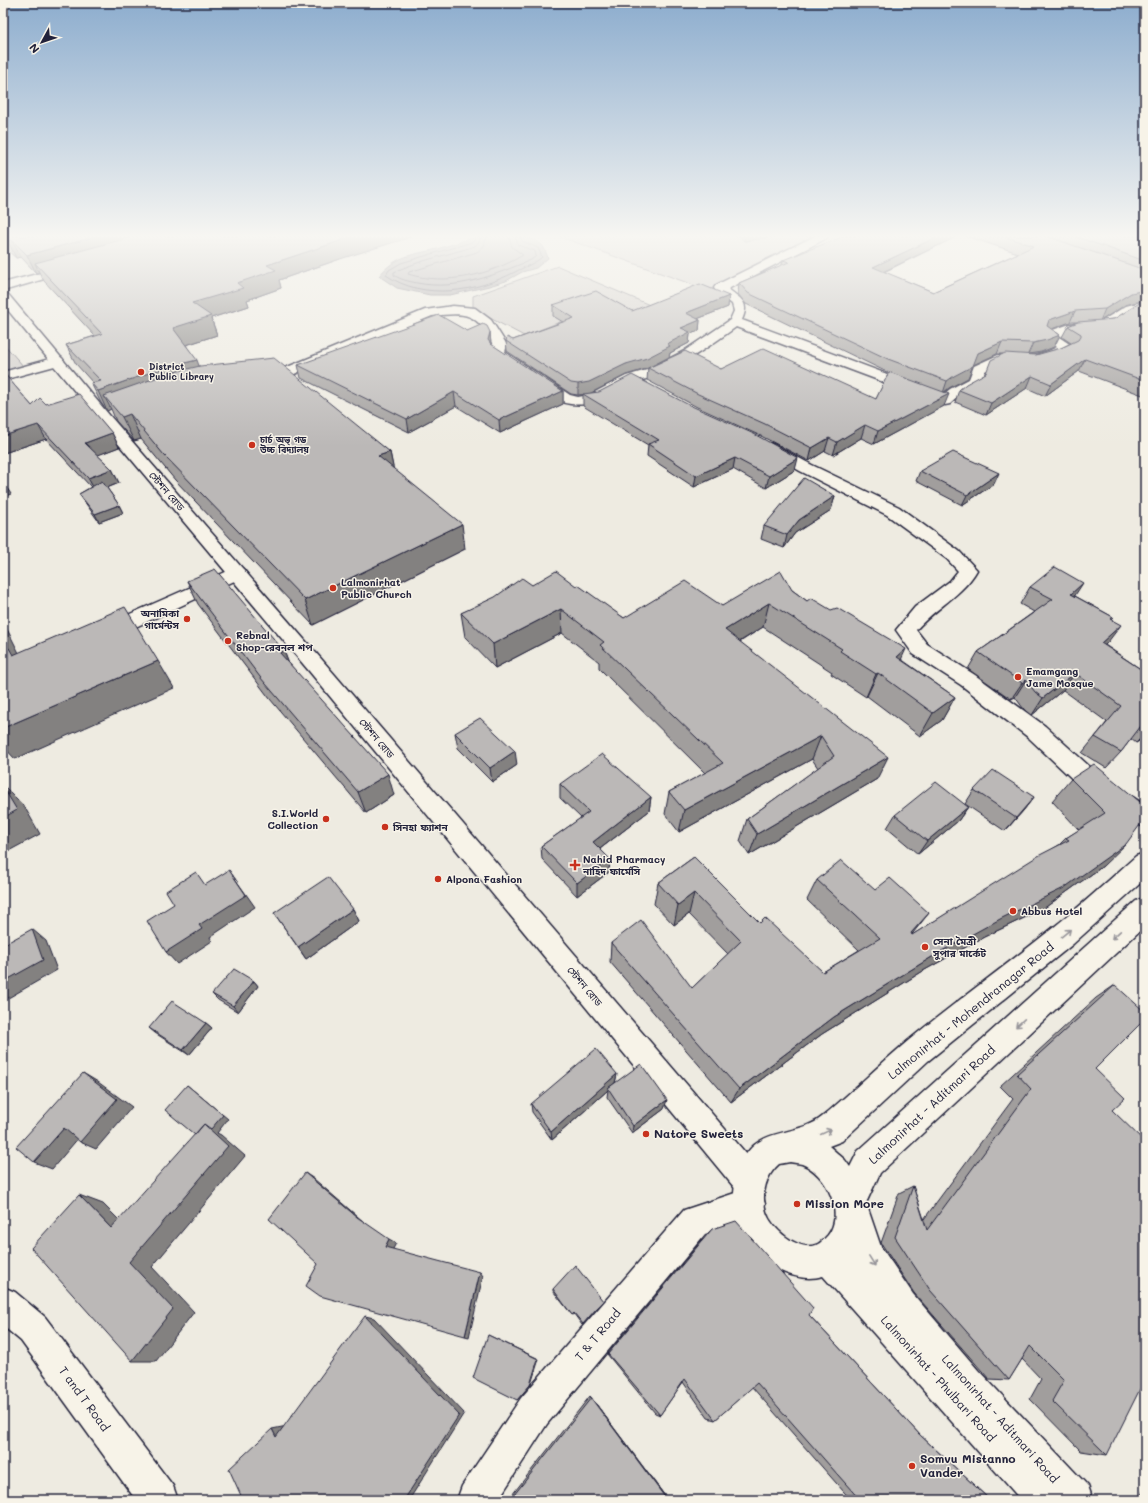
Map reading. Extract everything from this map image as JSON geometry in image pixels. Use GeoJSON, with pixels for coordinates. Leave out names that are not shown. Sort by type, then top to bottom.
{"type":"FeatureCollection","features":[{"type":"Feature","properties":{"kind":"main road","name":"স্টেশন রোড"},"geometry":{"type":"LineString","coordinates":[[11,306],[57,361],[112,416],[238,573],[749,1193]]}},
{"type":"Feature","properties":{"kind":"main road"},"geometry":{"type":"LineString","coordinates":[[245,380],[275,377],[429,313],[452,310],[471,311],[487,323],[495,335],[500,346],[498,353],[566,398],[578,401],[593,399],[631,379],[652,373],[689,354],[735,322],[740,311],[739,306]]}},
{"type":"Feature","properties":{"kind":"main road"},"geometry":{"type":"LineString","coordinates":[[735,322],[898,382],[945,401],[955,392],[974,381],[979,369],[998,359],[1031,361],[1050,356],[1067,346],[1049,336],[1070,328],[1103,326],[1130,309],[1139,306]]}},
{"type":"Feature","properties":{"kind":"main road"},"geometry":{"type":"LineString","coordinates":[[3,376],[57,361]]}},
{"type":"Feature","properties":{"kind":"main road"},"geometry":{"type":"LineString","coordinates":[[631,379],[650,389]]}},
{"type":"Feature","properties":{"kind":"main road"},"geometry":{"type":"LineString","coordinates":[[757,441],[806,468],[893,511],[954,555],[968,570],[963,580],[942,595],[919,615],[906,630],[920,649],[968,680],[1037,732],[1092,783],[1145,817]]}},
{"type":"Feature","properties":{"kind":"main road"},"geometry":{"type":"LineString","coordinates":[[92,639],[238,573]]}},
{"type":"Feature","properties":{"kind":"main road","name":"Lalmonirhat - Mohendranagar Road"},"geometry":{"type":"LineString","coordinates":[[790,1147],[831,1130],[918,1051],[1064,936],[1145,864]]}},
{"type":"Feature","properties":{"kind":"main road","name":"Lalmonirhat - Aditmari Road"},"geometry":{"type":"LineString","coordinates":[[1074,1500],[966,1383],[901,1306],[868,1256],[850,1202],[869,1162],[1145,909]]}},
{"type":"Feature","properties":{"kind":"main road"},"geometry":{"type":"LineString","coordinates":[[790,1147],[809,1151],[827,1162],[842,1180],[850,1202],[851,1225],[844,1244],[829,1258],[810,1263],[789,1259],[770,1245],[756,1226],[749,1193],[758,1163],[772,1151],[790,1147]]}},
{"type":"Feature","properties":{"kind":"main road","name":"T & T Road"},"geometry":{"type":"LineString","coordinates":[[476,1500],[534,1410],[695,1221],[749,1193]]}},
{"type":"Feature","properties":{"kind":"main road","name":"Lalmonirhat - Phulbari Road"},"geometry":{"type":"LineString","coordinates":[[829,1258],[1047,1500]]}},
{"type":"Feature","properties":{"kind":"main road","name":"T and T Road"},"geometry":{"type":"LineString","coordinates":[[3,1304],[33,1329],[159,1500]]}},
{"type":"Feature","properties":{"kind":"shaded area"},"geometry":{"type":"Polygon","coordinates":[[[473,306],[652,306],[623,319],[593,309],[524,336],[473,309],[473,306]]]}},
{"type":"Feature","properties":{"kind":"shaded area"},"geometry":{"type":"Polygon","coordinates":[[[3,343],[24,367],[3,373],[3,343]]]}},
{"type":"Feature","properties":{"kind":"building"},"geometry":{"type":"Polygon","coordinates":[[[76,306],[197,306],[211,316],[173,328],[197,360],[160,369],[98,391],[91,383],[101,381],[66,345],[102,334],[76,306]]]}},
{"type":"Feature","properties":{"kind":"building"},"geometry":{"type":"Polygon","coordinates":[[[555,306],[623,306],[632,311],[644,306],[703,306],[686,313],[700,320],[681,328],[690,332],[667,344],[670,346],[647,358],[626,364],[589,382],[578,384],[571,383],[506,341],[507,337],[513,340],[574,318],[555,306]]]}},
{"type":"Feature","properties":{"kind":"building"},"geometry":{"type":"Polygon","coordinates":[[[776,306],[1110,306],[1105,309],[1075,311],[1049,320],[1047,326],[1060,335],[1033,343],[1002,342],[978,353],[973,366],[947,381],[888,359],[776,306]]]}},
{"type":"Feature","properties":{"kind":"building"},"geometry":{"type":"Polygon","coordinates":[[[1134,306],[1145,306],[1145,381],[1085,359],[1051,384],[1032,376],[991,403],[959,390],[966,384],[986,373],[991,360],[1005,353],[1036,355],[1061,348],[1078,340],[1081,336],[1081,334],[1068,326],[1078,322],[1114,319],[1134,306]]]}},
{"type":"Feature","properties":{"kind":"building"},"geometry":{"type":"Polygon","coordinates":[[[439,315],[467,331],[483,324],[487,326],[490,332],[488,340],[491,344],[563,391],[499,420],[454,392],[407,419],[298,365],[439,315]]]}},
{"type":"Feature","properties":{"kind":"building"},"geometry":{"type":"Polygon","coordinates":[[[764,348],[876,399],[889,372],[949,394],[878,431],[865,425],[837,442],[829,438],[812,448],[765,424],[698,394],[648,368],[685,351],[721,369],[764,348]]]}},
{"type":"Feature","properties":{"kind":"building"},"geometry":{"type":"Polygon","coordinates":[[[274,358],[390,452],[378,456],[462,524],[305,600],[164,455],[130,414],[122,417],[104,396],[170,373],[200,366],[274,358]]]}},
{"type":"Feature","properties":{"kind":"building"},"geometry":{"type":"Polygon","coordinates":[[[3,372],[32,406],[40,398],[46,404],[79,394],[112,433],[85,443],[112,469],[88,478],[38,425],[3,436],[3,372]]]}},
{"type":"Feature","properties":{"kind":"building"},"geometry":{"type":"Polygon","coordinates":[[[632,375],[687,404],[754,434],[798,458],[769,476],[735,458],[696,476],[648,444],[659,440],[583,394],[599,392],[632,375]]]}},
{"type":"Feature","properties":{"kind":"building"},"geometry":{"type":"Polygon","coordinates":[[[953,452],[999,473],[967,495],[920,471],[953,452]]]}},
{"type":"Feature","properties":{"kind":"building"},"geometry":{"type":"Polygon","coordinates":[[[804,478],[835,496],[799,520],[787,535],[764,526],[804,478]]]}},
{"type":"Feature","properties":{"kind":"building"},"geometry":{"type":"Polygon","coordinates":[[[102,481],[119,505],[95,514],[79,494],[102,481]]]}},
{"type":"Feature","properties":{"kind":"building"},"geometry":{"type":"Polygon","coordinates":[[[1055,567],[1083,583],[1071,594],[1113,617],[1110,619],[1121,625],[1101,643],[1145,672],[1145,723],[1144,722],[1121,752],[1095,737],[1121,706],[1075,673],[1043,698],[1035,692],[1026,680],[1022,683],[978,652],[1053,599],[1030,587],[1055,567]]]}},
{"type":"Feature","properties":{"kind":"building"},"geometry":{"type":"Polygon","coordinates":[[[215,569],[284,651],[280,653],[388,774],[358,792],[260,677],[187,581],[215,569]]]}},
{"type":"Feature","properties":{"kind":"building"},"geometry":{"type":"Polygon","coordinates":[[[556,571],[624,618],[685,581],[722,606],[781,571],[792,590],[807,601],[811,598],[831,610],[837,608],[906,649],[897,657],[955,697],[933,713],[878,673],[876,674],[840,651],[842,649],[769,603],[725,630],[888,757],[757,834],[747,819],[834,756],[821,736],[684,810],[669,792],[723,763],[600,645],[604,642],[561,609],[493,644],[461,613],[495,597],[522,578],[532,585],[556,571]]]}},
{"type":"Feature","properties":{"kind":"building"},"geometry":{"type":"Polygon","coordinates":[[[125,607],[158,661],[3,728],[3,650],[9,648],[13,655],[125,607]]]}},
{"type":"Feature","properties":{"kind":"building"},"geometry":{"type":"Polygon","coordinates":[[[480,718],[515,751],[490,768],[455,733],[480,718]]]}},
{"type":"Feature","properties":{"kind":"building"},"geometry":{"type":"Polygon","coordinates":[[[602,754],[651,797],[593,842],[610,859],[577,883],[541,846],[589,812],[560,784],[602,754]]]}},
{"type":"Feature","properties":{"kind":"building"},"geometry":{"type":"Polygon","coordinates":[[[1094,764],[1145,806],[1145,818],[1126,844],[1064,888],[1002,918],[940,952],[834,1017],[739,1089],[611,943],[641,920],[692,988],[741,941],[694,893],[678,905],[658,883],[694,857],[760,923],[765,918],[823,972],[880,938],[817,880],[841,860],[875,890],[890,878],[929,913],[911,933],[912,935],[1038,856],[1069,840],[1066,838],[1105,813],[1071,779],[1094,764]]]}},
{"type":"Feature","properties":{"kind":"building"},"geometry":{"type":"Polygon","coordinates":[[[993,770],[1034,797],[1016,818],[974,790],[993,770]]]}},
{"type":"Feature","properties":{"kind":"building"},"geometry":{"type":"Polygon","coordinates":[[[936,782],[968,807],[927,841],[895,815],[936,782]]]}},
{"type":"Feature","properties":{"kind":"building"},"geometry":{"type":"Polygon","coordinates":[[[3,787],[17,810],[3,818],[3,787]]]}},
{"type":"Feature","properties":{"kind":"building"},"geometry":{"type":"Polygon","coordinates":[[[229,870],[246,895],[199,925],[202,929],[166,952],[147,921],[174,904],[166,891],[196,872],[205,885],[229,870]]]}},
{"type":"Feature","properties":{"kind":"building"},"geometry":{"type":"Polygon","coordinates":[[[328,877],[353,909],[298,947],[274,913],[328,877]]]}},
{"type":"Feature","properties":{"kind":"building"},"geometry":{"type":"Polygon","coordinates":[[[32,929],[43,960],[3,982],[3,945],[32,929]]]}},
{"type":"Feature","properties":{"kind":"building"},"geometry":{"type":"Polygon","coordinates":[[[234,969],[254,981],[233,1006],[212,994],[234,969]]]}},
{"type":"Feature","properties":{"kind":"building"},"geometry":{"type":"Polygon","coordinates":[[[1115,985],[1145,1012],[1145,1019],[1095,1069],[1125,1098],[1112,1110],[1145,1142],[1145,1379],[1107,1455],[1052,1401],[1064,1380],[1030,1346],[1009,1380],[930,1290],[895,1237],[913,1186],[927,1230],[1031,1089],[1017,1074],[1115,985]]]}},
{"type":"Feature","properties":{"kind":"building"},"geometry":{"type":"Polygon","coordinates":[[[172,1001],[206,1023],[183,1050],[149,1028],[172,1001]]]}},
{"type":"Feature","properties":{"kind":"building"},"geometry":{"type":"Polygon","coordinates":[[[596,1049],[617,1074],[551,1132],[531,1104],[596,1049]]]}},
{"type":"Feature","properties":{"kind":"building"},"geometry":{"type":"Polygon","coordinates":[[[641,1064],[667,1100],[633,1126],[608,1088],[641,1064]]]}},
{"type":"Feature","properties":{"kind":"building"},"geometry":{"type":"Polygon","coordinates":[[[83,1073],[117,1099],[80,1142],[64,1128],[34,1162],[16,1147],[83,1073]]]}},
{"type":"Feature","properties":{"kind":"building"},"geometry":{"type":"Polygon","coordinates":[[[187,1085],[223,1115],[211,1129],[204,1124],[195,1135],[165,1110],[187,1085]]]}},
{"type":"Feature","properties":{"kind":"building"},"geometry":{"type":"Polygon","coordinates":[[[204,1124],[228,1146],[129,1262],[173,1309],[132,1361],[31,1248],[79,1195],[111,1228],[204,1124]]]}},
{"type":"Feature","properties":{"kind":"building"},"geometry":{"type":"Polygon","coordinates":[[[305,1173],[357,1217],[389,1239],[385,1247],[480,1272],[465,1336],[320,1296],[306,1286],[318,1264],[269,1219],[305,1173]]]}},
{"type":"Feature","properties":{"kind":"building"},"geometry":{"type":"Polygon","coordinates":[[[736,1221],[813,1308],[809,1315],[920,1435],[990,1500],[860,1500],[757,1383],[715,1420],[685,1379],[660,1415],[608,1354],[712,1229],[736,1221]]]}},
{"type":"Feature","properties":{"kind":"building"},"geometry":{"type":"Polygon","coordinates":[[[575,1265],[603,1301],[583,1324],[574,1313],[572,1315],[553,1289],[575,1265]]]}},
{"type":"Feature","properties":{"kind":"building"},"geometry":{"type":"Polygon","coordinates":[[[365,1316],[459,1415],[404,1500],[243,1500],[229,1469],[272,1429],[276,1437],[365,1316]]]}},
{"type":"Feature","properties":{"kind":"building"},"geometry":{"type":"Polygon","coordinates":[[[488,1335],[538,1359],[530,1385],[517,1400],[473,1378],[488,1335]]]}},
{"type":"Feature","properties":{"kind":"building"},"geometry":{"type":"Polygon","coordinates":[[[591,1398],[667,1500],[510,1500],[591,1398]]]}},
{"type":"Feature","properties":{"kind":"place","name":"District Public Library"},"geometry":{"type":"Point","coordinates":[141,372]}},
{"type":"Feature","properties":{"kind":"place","name":"চার্চ অভ্ গড ‍উচ্চ বিদ্যালয়"},"geometry":{"type":"Point","coordinates":[252,445]}},
{"type":"Feature","properties":{"kind":"place","name":"Lalmonirhat Public Church"},"geometry":{"type":"Point","coordinates":[333,588]}},
{"type":"Feature","properties":{"kind":"place","name":"অনামিকা গার্মেন্টস"},"geometry":{"type":"Point","coordinates":[187,619]}},
{"type":"Feature","properties":{"kind":"place","name":"Rebnal Shop-রেবনল শপ"},"geometry":{"type":"Point","coordinates":[228,641]}},
{"type":"Feature","properties":{"kind":"place","name":"Emamgang Jame Mosque"},"geometry":{"type":"Point","coordinates":[1018,677]}},
{"type":"Feature","properties":{"kind":"place","name":"S.I.World Collection"},"geometry":{"type":"Point","coordinates":[326,819]}},
{"type":"Feature","properties":{"kind":"place","name":"সিনহা ফ্যাশন"},"geometry":{"type":"Point","coordinates":[385,827]}},
{"type":"Feature","properties":{"kind":"place","name":"Nahid Pharmacy নাহিদ ফার্মেসি"},"geometry":{"type":"Point","coordinates":[575,865]}},
{"type":"Feature","properties":{"kind":"place","name":"Alpona Fashion"},"geometry":{"type":"Point","coordinates":[438,879]}},
{"type":"Feature","properties":{"kind":"place","name":"Abbus Hotel"},"geometry":{"type":"Point","coordinates":[1013,911]}},
{"type":"Feature","properties":{"kind":"place","name":"সেনা মৈত্রী সুপার মার্কেট"},"geometry":{"type":"Point","coordinates":[925,947]}},
{"type":"Feature","properties":{"kind":"place","name":"Natore Sweets"},"geometry":{"type":"Point","coordinates":[646,1134]}},
{"type":"Feature","properties":{"kind":"place","name":"Mission More"},"geometry":{"type":"Point","coordinates":[797,1204]}},
{"type":"Feature","properties":{"kind":"place","name":"Somvu Mistanno Vander"},"geometry":{"type":"Point","coordinates":[912,1466]}}]}
